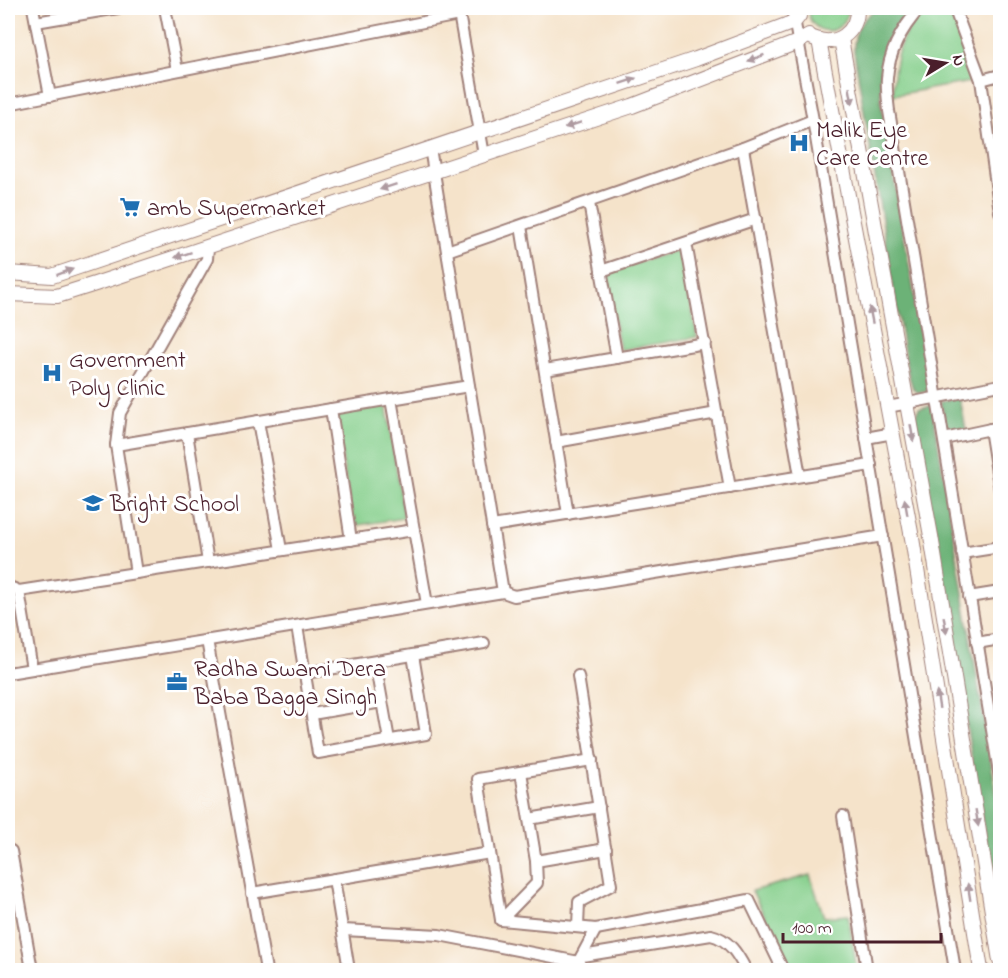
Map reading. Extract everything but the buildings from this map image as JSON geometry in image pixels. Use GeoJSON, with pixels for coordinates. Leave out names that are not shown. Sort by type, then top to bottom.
{"type":"FeatureCollection","features":[{"type":"Feature","properties":{"kind":"street"},"geometry":{"type":"LineString","coordinates":[[33,8],[50,96]]}},
{"type":"Feature","properties":{"kind":"street"},"geometry":{"type":"LineString","coordinates":[[36,22],[93,10],[118,8]]}},
{"type":"Feature","properties":{"kind":"street"},"geometry":{"type":"LineString","coordinates":[[165,8],[177,70]]}},
{"type":"Feature","properties":{"kind":"street"},"geometry":{"type":"LineString","coordinates":[[8,294],[57,296],[632,106],[809,39],[834,41],[841,39],[855,25],[857,8]]}},
{"type":"Feature","properties":{"kind":"street"},"geometry":{"type":"LineString","coordinates":[[920,8],[896,40],[887,78],[889,111],[969,597],[999,758],[1000,778]]}},
{"type":"Feature","properties":{"kind":"street"},"geometry":{"type":"LineString","coordinates":[[952,8],[955,10],[981,80],[1000,212]]}},
{"type":"Feature","properties":{"kind":"street"},"geometry":{"type":"LineString","coordinates":[[8,104],[458,11],[484,155]]}},
{"type":"Feature","properties":{"kind":"street"},"geometry":{"type":"LineString","coordinates":[[8,273],[52,276],[696,59],[796,13],[809,39],[888,407],[912,538],[981,970]]}},
{"type":"Feature","properties":{"kind":"street"},"geometry":{"type":"LineString","coordinates":[[809,39],[813,120],[955,970]]}},
{"type":"Feature","properties":{"kind":"street"},"geometry":{"type":"LineString","coordinates":[[841,39],[931,536],[1000,961]]}},
{"type":"Feature","properties":{"kind":"street"},"geometry":{"type":"LineString","coordinates":[[981,80],[1000,75]]}},
{"type":"Feature","properties":{"kind":"street"},"geometry":{"type":"LineString","coordinates":[[447,251],[743,148],[813,120]]}},
{"type":"Feature","properties":{"kind":"street"},"geometry":{"type":"LineString","coordinates":[[430,148],[503,592]]}},
{"type":"Feature","properties":{"kind":"street"},"geometry":{"type":"LineString","coordinates":[[743,148],[800,476]]}},
{"type":"Feature","properties":{"kind":"street"},"geometry":{"type":"LineString","coordinates":[[589,203],[617,358]]}},
{"type":"Feature","properties":{"kind":"street"},"geometry":{"type":"LineString","coordinates":[[602,271],[756,219]]}},
{"type":"Feature","properties":{"kind":"street"},"geometry":{"type":"LineString","coordinates":[[521,226],[568,514]]}},
{"type":"Feature","properties":{"kind":"street"},"geometry":{"type":"LineString","coordinates":[[686,243],[730,488]]}},
{"type":"Feature","properties":{"kind":"street"},"geometry":{"type":"LineString","coordinates":[[136,573],[116,445],[120,413],[207,259],[208,247]]}},
{"type":"Feature","properties":{"kind":"street"},"geometry":{"type":"LineString","coordinates":[[544,370],[705,343]]}},
{"type":"Feature","properties":{"kind":"street"},"geometry":{"type":"LineString","coordinates":[[888,407],[1000,384]]}},
{"type":"Feature","properties":{"kind":"street"},"geometry":{"type":"LineString","coordinates":[[116,445],[469,386]]}},
{"type":"Feature","properties":{"kind":"street"},"geometry":{"type":"LineString","coordinates":[[391,399],[427,604]]}},
{"type":"Feature","properties":{"kind":"street"},"geometry":{"type":"LineString","coordinates":[[331,409],[351,540]]}},
{"type":"Feature","properties":{"kind":"street"},"geometry":{"type":"LineString","coordinates":[[556,442],[717,413]]}},
{"type":"Feature","properties":{"kind":"street"},"geometry":{"type":"LineString","coordinates":[[258,421],[281,550]]}},
{"type":"Feature","properties":{"kind":"street"},"geometry":{"type":"LineString","coordinates":[[944,439],[995,428],[1000,491]]}},
{"type":"Feature","properties":{"kind":"street"},"geometry":{"type":"LineString","coordinates":[[187,433],[208,562]]}},
{"type":"Feature","properties":{"kind":"street"},"geometry":{"type":"LineString","coordinates":[[866,438],[893,433]]}},
{"type":"Feature","properties":{"kind":"street"},"geometry":{"type":"LineString","coordinates":[[492,526],[871,465]]}},
{"type":"Feature","properties":{"kind":"street"},"geometry":{"type":"LineString","coordinates":[[32,669],[13,590],[414,530]]}},
{"type":"Feature","properties":{"kind":"street"},"geometry":{"type":"LineString","coordinates":[[8,673],[503,592],[514,596],[883,536]]}},
{"type":"Feature","properties":{"kind":"street"},"geometry":{"type":"LineString","coordinates":[[962,553],[1000,547]]}},
{"type":"Feature","properties":{"kind":"street"},"geometry":{"type":"LineString","coordinates":[[969,597],[1000,592]]}},
{"type":"Feature","properties":{"kind":"street"},"geometry":{"type":"LineString","coordinates":[[297,626],[318,753],[426,734],[413,655]]}},
{"type":"Feature","properties":{"kind":"street"},"geometry":{"type":"LineString","coordinates":[[977,643],[1000,639]]}},
{"type":"Feature","properties":{"kind":"street"},"geometry":{"type":"LineString","coordinates":[[207,640],[266,970]]}},
{"type":"Feature","properties":{"kind":"street"},"geometry":{"type":"LineString","coordinates":[[305,673],[484,643]]}},
{"type":"Feature","properties":{"kind":"street"},"geometry":{"type":"LineString","coordinates":[[375,662],[389,740]]}},
{"type":"Feature","properties":{"kind":"street"},"geometry":{"type":"LineString","coordinates":[[578,676],[610,885],[579,902],[578,927]]}},
{"type":"Feature","properties":{"kind":"street"},"geometry":{"type":"LineString","coordinates":[[312,714],[382,702]]}},
{"type":"Feature","properties":{"kind":"street"},"geometry":{"type":"LineString","coordinates":[[501,920],[478,779],[592,760]]}},
{"type":"Feature","properties":{"kind":"street"},"geometry":{"type":"LineString","coordinates":[[501,920],[537,883],[536,861],[521,772]]}},
{"type":"Feature","properties":{"kind":"street"},"geometry":{"type":"LineString","coordinates":[[529,819],[599,807]]}},
{"type":"Feature","properties":{"kind":"street"},"geometry":{"type":"LineString","coordinates":[[843,816],[867,970]]}},
{"type":"Feature","properties":{"kind":"street"},"geometry":{"type":"LineString","coordinates":[[536,861],[606,849]]}},
{"type":"Feature","properties":{"kind":"street"},"geometry":{"type":"LineString","coordinates":[[11,851],[32,970]]}},
{"type":"Feature","properties":{"kind":"street"},"geometry":{"type":"LineString","coordinates":[[252,893],[490,853]]}},
{"type":"Feature","properties":{"kind":"street"},"geometry":{"type":"LineString","coordinates":[[334,879],[349,970]]}},
{"type":"Feature","properties":{"kind":"street"},"geometry":{"type":"LineString","coordinates":[[501,920],[596,929],[749,900],[783,970]]}},
{"type":"Feature","properties":{"kind":"street"},"geometry":{"type":"LineString","coordinates":[[578,963],[596,929]]}},
{"type":"Feature","properties":{"kind":"street"},"geometry":{"type":"LineString","coordinates":[[343,930],[440,935],[578,963],[711,935],[722,938],[747,970]]}},
{"type":"Feature","properties":{"kind":"green space"},"geometry":{"type":"Polygon","coordinates":[[[808,8],[849,9],[846,19],[840,26],[827,31],[814,25],[808,8]]]}},
{"type":"Feature","properties":{"kind":"green space"},"geometry":{"type":"Polygon","coordinates":[[[877,8],[915,8],[892,39],[881,65],[881,103],[931,391],[919,393],[913,389],[907,369],[854,52],[859,27],[877,8]]]}},
{"type":"Feature","properties":{"kind":"green space"},"geometry":{"type":"Polygon","coordinates":[[[932,9],[946,12],[955,19],[977,81],[893,95],[894,70],[900,46],[912,25],[932,9]]]}},
{"type":"Feature","properties":{"kind":"green space"},"geometry":{"type":"Polygon","coordinates":[[[681,249],[697,337],[620,350],[605,273],[681,249]]]}},
{"type":"Feature","properties":{"kind":"green space"},"geometry":{"type":"Polygon","coordinates":[[[960,398],[966,430],[947,434],[941,401],[960,398]]]}},
{"type":"Feature","properties":{"kind":"green space"},"geometry":{"type":"Polygon","coordinates":[[[386,403],[404,518],[353,526],[335,412],[386,403]]]}},
{"type":"Feature","properties":{"kind":"green space"},"geometry":{"type":"Polygon","coordinates":[[[932,406],[1000,816],[1000,928],[915,417],[919,408],[932,406]]]}},
{"type":"Feature","properties":{"kind":"green space"},"geometry":{"type":"Polygon","coordinates":[[[810,875],[824,917],[848,915],[857,970],[792,970],[752,891],[810,875]]]}},
{"type":"Feature","properties":{"kind":"place","name":"Malik Eye Care Centre"},"geometry":{"type":"Point","coordinates":[799,143]}},
{"type":"Feature","properties":{"kind":"place","name":"amb Supermarket"},"geometry":{"type":"Point","coordinates":[130,207]}},
{"type":"Feature","properties":{"kind":"place","name":"Government Poly Clinic"},"geometry":{"type":"Point","coordinates":[52,373]}},
{"type":"Feature","properties":{"kind":"place","name":"Bright School"},"geometry":{"type":"Point","coordinates":[93,503]}},
{"type":"Feature","properties":{"kind":"place","name":"Radha Swami Dera Baba Bagga Singh"},"geometry":{"type":"Point","coordinates":[177,682]}}]}
